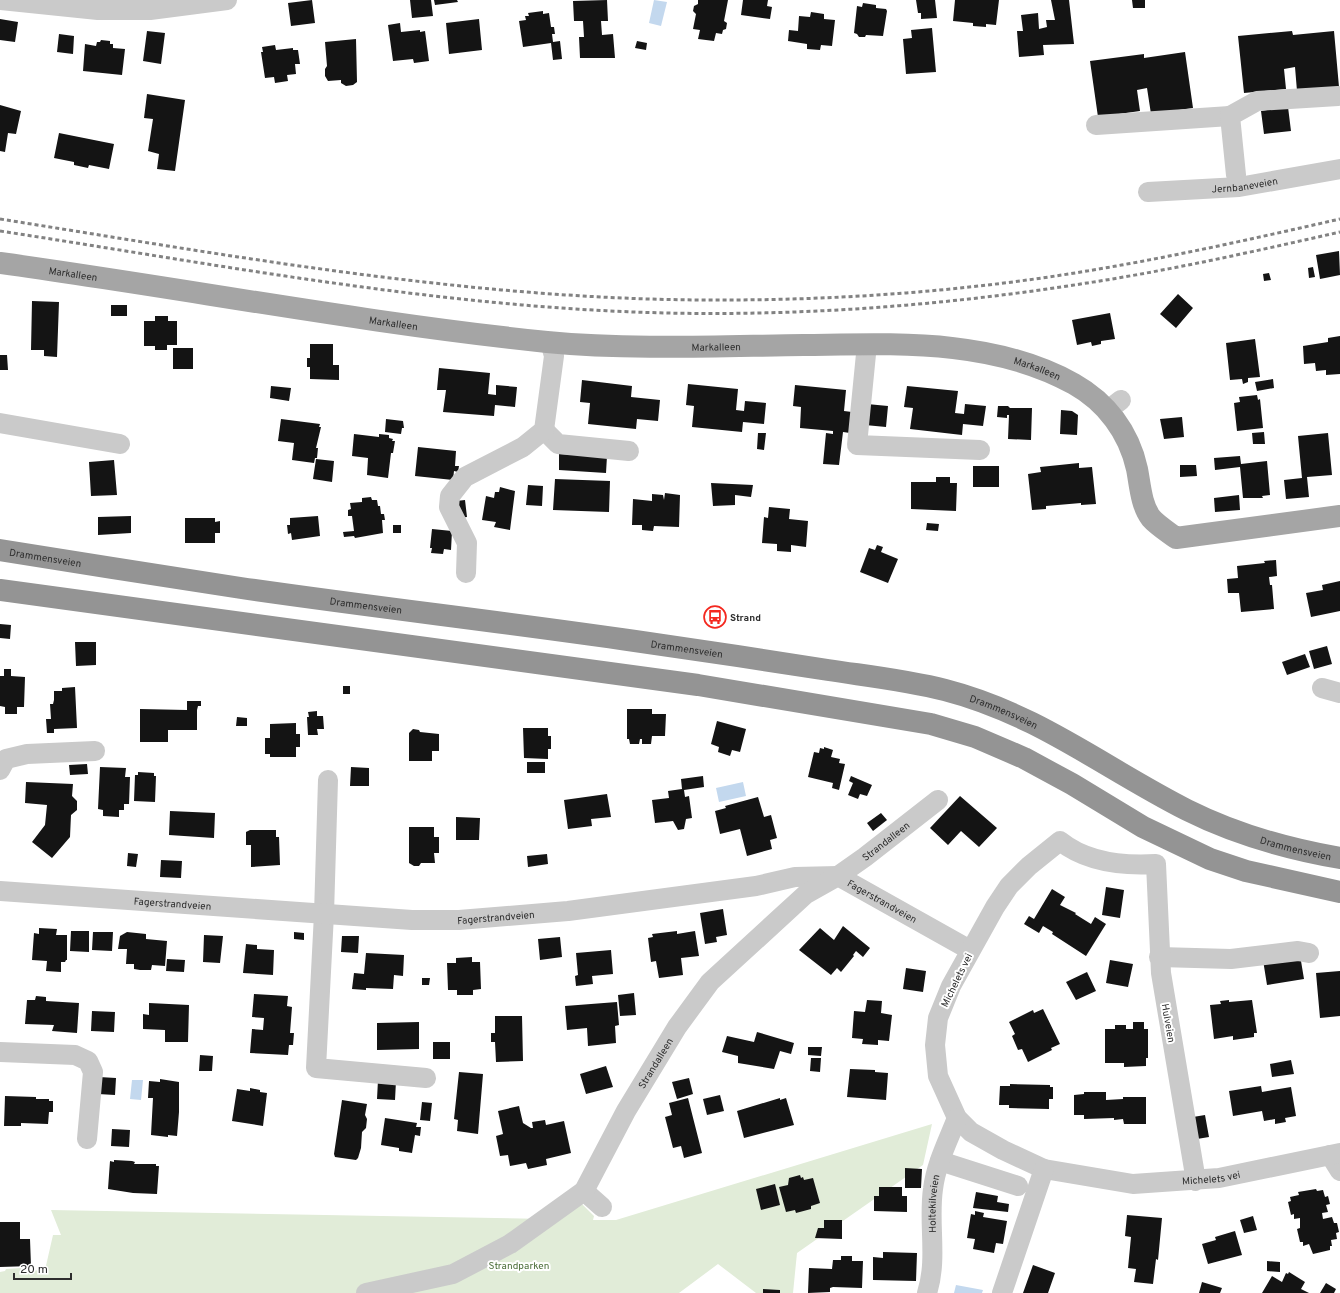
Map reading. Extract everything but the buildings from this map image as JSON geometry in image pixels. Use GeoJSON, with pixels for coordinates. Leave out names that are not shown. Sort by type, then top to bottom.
{"type":"FeatureCollection","features":[{"type":"Feature","properties":{"kind":"highway","name":"Drammensveien"},"geometry":{"type":"LineString","coordinates":[[0,550],[243,588],[733,655],[906,682],[939,689],[988,704],[1040,726],[1161,796],[1222,826],[1296,849],[1340,858]]}},
{"type":"Feature","properties":{"kind":"highway"},"geometry":{"type":"LineString","coordinates":[[0,590],[698,685],[931,724],[975,737],[1024,758],[1072,784],[1143,827],[1210,859],[1246,871],[1340,892]]}},
{"type":"Feature","properties":{"kind":"main road","name":"Markalleen"},"geometry":{"type":"LineString","coordinates":[[0,263],[441,329],[550,342],[635,346],[710,347],[923,344],[997,356],[1037,368],[1071,383],[1114,405],[1117,422],[1129,446],[1136,466],[1140,491],[1151,517],[1176,538],[1340,516]]}},
{"type":"Feature","properties":{"kind":"street"},"geometry":{"type":"LineString","coordinates":[[0,0],[98,10],[150,10],[189,2],[227,0]]}},
{"type":"Feature","properties":{"kind":"street"},"geometry":{"type":"LineString","coordinates":[[1096,125],[1230,116],[1257,101],[1338,96]]}},
{"type":"Feature","properties":{"kind":"street"},"geometry":{"type":"LineString","coordinates":[[1230,116],[1236,175]]}},
{"type":"Feature","properties":{"kind":"street","name":"Jernbaneveien"},"geometry":{"type":"LineString","coordinates":[[1148,192],[1239,187],[1340,169]]}},
{"type":"Feature","properties":{"kind":"street"},"geometry":{"type":"LineString","coordinates":[[466,573],[467,543],[449,506],[450,496],[465,477],[523,447],[544,430],[554,356],[550,342]]}},
{"type":"Feature","properties":{"kind":"street"},"geometry":{"type":"LineString","coordinates":[[867,344],[857,445],[980,450]]}},
{"type":"Feature","properties":{"kind":"street"},"geometry":{"type":"LineString","coordinates":[[0,423],[120,444]]}},
{"type":"Feature","properties":{"kind":"street"},"geometry":{"type":"LineString","coordinates":[[544,430],[558,444],[629,451]]}},
{"type":"Feature","properties":{"kind":"street"},"geometry":{"type":"LineString","coordinates":[[0,770],[6,759],[27,754],[95,751]]}},
{"type":"Feature","properties":{"kind":"street"},"geometry":{"type":"LineString","coordinates":[[328,780],[324,914],[316,1068],[426,1078]]}},
{"type":"Feature","properties":{"kind":"street","name":"Strandalleen"},"geometry":{"type":"LineString","coordinates":[[366,1293],[453,1274],[510,1244],[584,1191],[626,1111],[676,1027],[710,982],[806,894],[838,876],[938,800]]}},
{"type":"Feature","properties":{"kind":"street","name":"Michelets vei"},"geometry":{"type":"LineString","coordinates":[[1156,864],[1139,865],[1096,858],[1081,854],[1060,841],[1029,866],[1009,886],[995,907],[950,986],[938,1018],[935,1045],[938,1076],[957,1118],[977,1136],[1003,1150],[1044,1168],[1133,1184],[1196,1181],[1337,1160]]}},
{"type":"Feature","properties":{"kind":"street","name":"Hulveien"},"geometry":{"type":"LineString","coordinates":[[1156,864],[1159,957],[1196,1181]]}},
{"type":"Feature","properties":{"kind":"street","name":"Fagerstrandveien"},"geometry":{"type":"LineString","coordinates":[[0,891],[412,920],[459,920],[568,911],[748,887],[795,878],[838,876],[901,913],[970,950]]}},
{"type":"Feature","properties":{"kind":"street"},"geometry":{"type":"LineString","coordinates":[[1159,957],[1231,959],[1298,951],[1309,954]]}},
{"type":"Feature","properties":{"kind":"street"},"geometry":{"type":"LineString","coordinates":[[0,1052],[75,1055],[88,1061],[93,1072],[87,1139]]}},
{"type":"Feature","properties":{"kind":"street","name":"Holtekilveien"},"geometry":{"type":"LineString","coordinates":[[927,1293],[933,1252],[931,1228],[933,1188],[940,1161],[957,1118]]}},
{"type":"Feature","properties":{"kind":"street"},"geometry":{"type":"LineString","coordinates":[[940,1161],[1018,1186]]}},
{"type":"Feature","properties":{"kind":"street"},"geometry":{"type":"LineString","coordinates":[[1002,1293],[1044,1168]]}},
{"type":"Feature","properties":{"kind":"street"},"geometry":{"type":"LineString","coordinates":[[584,1191],[602,1207]]}},
{"type":"Feature","properties":{"kind":"green space","name":"Strandparken"},"geometry":{"type":"Polygon","coordinates":[[[932,1124],[923,1165],[797,1253],[793,1293],[756,1293],[718,1264],[679,1293],[0,1293],[0,1272],[5,1271],[6,1269],[21,1268],[23,1271],[45,1270],[53,1235],[61,1235],[51,1210],[549,1219],[582,1204],[594,1216],[593,1220],[616,1220],[932,1124]]]}},
{"type":"Feature","properties":{"kind":"water"},"geometry":{"type":"Polygon","coordinates":[[[654,0],[667,2],[661,26],[649,23],[654,0]]]}},
{"type":"Feature","properties":{"kind":"water"},"geometry":{"type":"Polygon","coordinates":[[[743,782],[746,796],[719,802],[716,788],[743,782]]]}},
{"type":"Feature","properties":{"kind":"water"},"geometry":{"type":"Polygon","coordinates":[[[132,1080],[143,1080],[141,1100],[130,1099],[132,1080]]]}},
{"type":"Feature","properties":{"kind":"water"},"geometry":{"type":"Polygon","coordinates":[[[956,1285],[983,1290],[982,1293],[954,1293],[956,1285]]]}},
{"type":"Feature","properties":{"kind":"railway"},"geometry":{"type":"LineString","coordinates":[[0,219],[269,262],[450,285],[540,293],[631,298],[722,300],[768,300],[905,293],[1042,278],[1151,260],[1340,219]]}},
{"type":"Feature","properties":{"kind":"railway"},"geometry":{"type":"LineString","coordinates":[[0,231],[249,271],[416,294],[499,303],[667,313],[773,313],[825,311],[930,303],[1035,291],[1119,278],[1182,266],[1340,232]]}},
{"type":"Feature","properties":{"kind":"place","name":"Strand"},"geometry":{"type":"Point","coordinates":[715,617]}}]}
